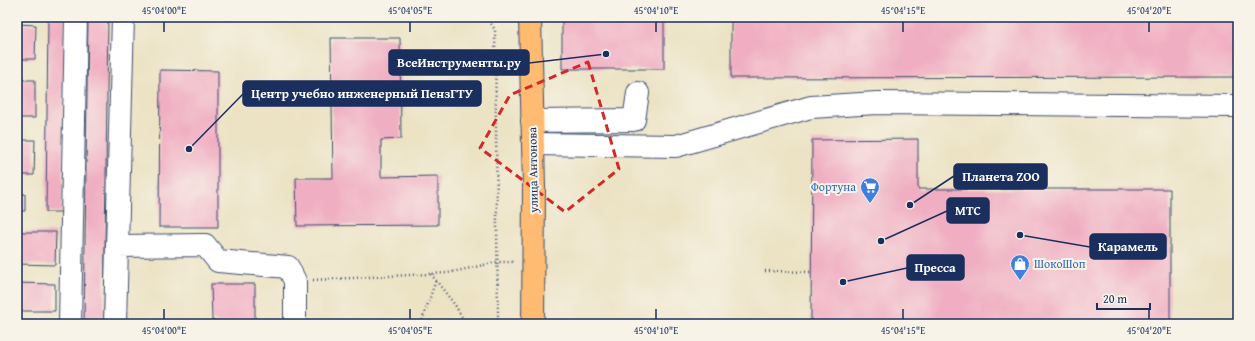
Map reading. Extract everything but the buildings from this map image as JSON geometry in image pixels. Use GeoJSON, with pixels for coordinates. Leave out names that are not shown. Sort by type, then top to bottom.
{"type":"FeatureCollection","features":[{"type":"Feature","properties":{"kind":"main road","name":"улица Антонова"},"geometry":{"type":"LineString","coordinates":[[530,17],[533,144],[533,324]]}},
{"type":"Feature","properties":{"kind":"lane"},"geometry":{"type":"LineString","coordinates":[[70,324],[76,17]]}},
{"type":"Feature","properties":{"kind":"lane"},"geometry":{"type":"LineString","coordinates":[[116,324],[123,17]]}},
{"type":"Feature","properties":{"kind":"lane"},"geometry":{"type":"LineString","coordinates":[[532,121],[634,120],[638,93]]}},
{"type":"Feature","properties":{"kind":"lane"},"geometry":{"type":"LineString","coordinates":[[533,144],[676,146],[811,107],[877,103],[1238,106]]}},
{"type":"Feature","properties":{"kind":"lane"},"geometry":{"type":"LineString","coordinates":[[118,246],[206,246],[218,261],[288,267],[295,281],[295,324]]}},
{"type":"Feature","properties":{"kind":"path"},"geometry":{"type":"LineString","coordinates":[[486,17],[495,30],[498,324]]}},
{"type":"Feature","properties":{"kind":"path"},"geometry":{"type":"LineString","coordinates":[[295,281],[448,273],[497,262],[533,262]]}},
{"type":"Feature","properties":{"kind":"path"},"geometry":{"type":"LineString","coordinates":[[765,271],[811,272]]}},
{"type":"Feature","properties":{"kind":"path"},"geometry":{"type":"LineString","coordinates":[[431,274],[455,305],[466,324]]}},
{"type":"Feature","properties":{"kind":"path"},"geometry":{"type":"LineString","coordinates":[[421,324],[436,280]]}},
{"type":"Feature","properties":{"kind":"highlighted area"},"geometry":{"type":"Polygon","coordinates":[[[588,62],[619,169],[565,212],[480,148],[510,95],[588,62]]]}},
{"type":"Feature","properties":{"kind":"place","name":"ВсеИнструменты.ру"},"geometry":{"type":"Point","coordinates":[606,54]}},
{"type":"Feature","properties":{"kind":"place","name":"Центр учебно инженерный ПензГТУ"},"geometry":{"type":"Point","coordinates":[189,149]}},
{"type":"Feature","properties":{"kind":"place","name":"Фортуна"},"geometry":{"type":"Point","coordinates":[870,204]}},
{"type":"Feature","properties":{"kind":"place","name":"Планета ZOO"},"geometry":{"type":"Point","coordinates":[910,205]}},
{"type":"Feature","properties":{"kind":"place","name":"Карамель"},"geometry":{"type":"Point","coordinates":[1020,235]}},
{"type":"Feature","properties":{"kind":"place","name":"МТС"},"geometry":{"type":"Point","coordinates":[881,241]}},
{"type":"Feature","properties":{"kind":"place","name":"ШокоШоп"},"geometry":{"type":"Point","coordinates":[1020,281]}},
{"type":"Feature","properties":{"kind":"place","name":"Пресса"},"geometry":{"type":"Point","coordinates":[843,282]}}]}
